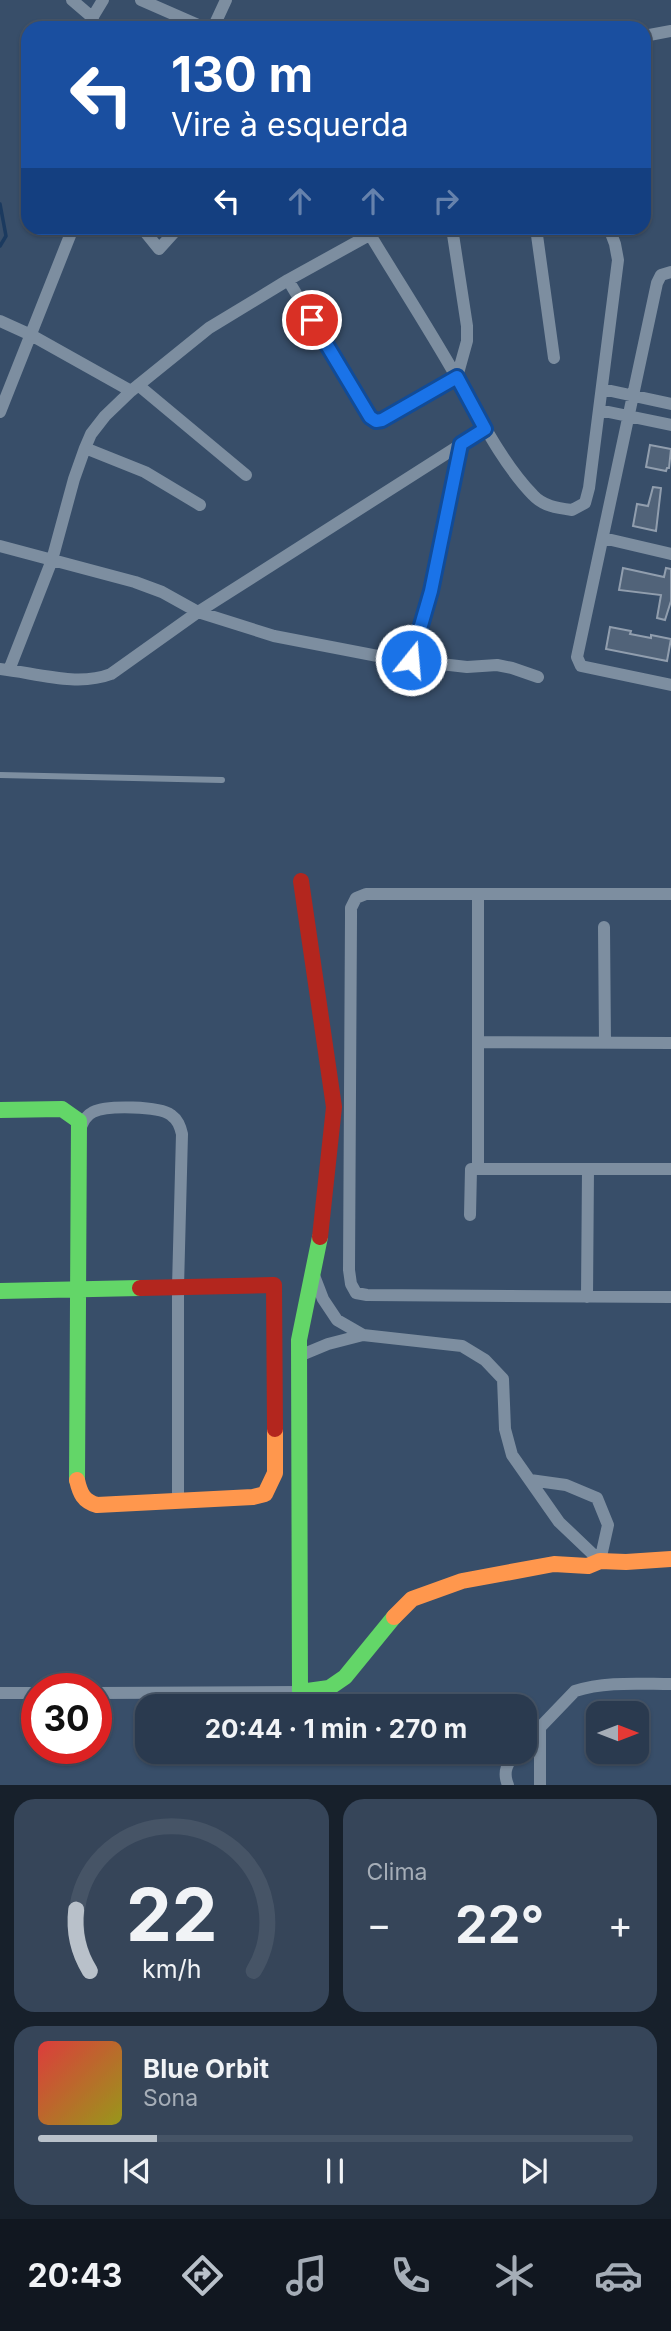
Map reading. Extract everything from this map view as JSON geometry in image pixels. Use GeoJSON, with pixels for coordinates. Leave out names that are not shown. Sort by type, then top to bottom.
{"type":"FeatureCollection","features":[{"type":"Feature","properties":{"kind":"street"},"geometry":{"type":"LineString","coordinates":[[72,0],[88,21]]}},
{"type":"Feature","properties":{"kind":"street"},"geometry":{"type":"LineString","coordinates":[[91,21],[103,0]]}},
{"type":"Feature","properties":{"kind":"street"},"geometry":{"type":"LineString","coordinates":[[141,0],[182,21]]}},
{"type":"Feature","properties":{"kind":"street"},"geometry":{"type":"LineString","coordinates":[[216,21],[226,0]]}},
{"type":"Feature","properties":{"kind":"street"},"geometry":{"type":"LineString","coordinates":[[651,35],[671,31]]}},
{"type":"Feature","properties":{"kind":"street"},"geometry":{"type":"LineString","coordinates":[[0,412],[70,235]]}},
{"type":"Feature","properties":{"kind":"street"},"geometry":{"type":"LineString","coordinates":[[148,235],[159,249],[172,235]]}},
{"type":"Feature","properties":{"kind":"street"},"geometry":{"type":"LineString","coordinates":[[364,235],[209,328],[134,388],[105,416],[91,434],[85,448],[52,560],[5,670],[80,680],[97,680],[111,674],[198,612],[485,429]]}},
{"type":"Feature","properties":{"kind":"street"},"geometry":{"type":"LineString","coordinates":[[376,235],[485,429],[534,496],[545,504],[572,510],[585,503],[589,488],[618,260],[612,235]]}},
{"type":"Feature","properties":{"kind":"street"},"geometry":{"type":"LineString","coordinates":[[288,280],[370,417],[376,421],[382,420],[457,377],[467,341],[467,326],[453,235]]}},
{"type":"Feature","properties":{"kind":"street"},"geometry":{"type":"LineString","coordinates":[[537,235],[554,358]]}},
{"type":"Feature","properties":{"kind":"street"},"geometry":{"type":"LineString","coordinates":[[671,272],[661,275],[657,284],[577,657],[581,666],[671,685]]}},
{"type":"Feature","properties":{"kind":"street"},"geometry":{"type":"LineString","coordinates":[[0,321],[134,388],[246,475]]}},
{"type":"Feature","properties":{"kind":"street"},"geometry":{"type":"LineString","coordinates":[[602,389],[671,404]]}},
{"type":"Feature","properties":{"kind":"street"},"geometry":{"type":"LineString","coordinates":[[599,410],[671,425]]}},
{"type":"Feature","properties":{"kind":"street"},"geometry":{"type":"LineString","coordinates":[[411,660],[431,591],[461,444]]}},
{"type":"Feature","properties":{"kind":"street"},"geometry":{"type":"LineString","coordinates":[[85,448],[145,472],[200,505]]}},
{"type":"Feature","properties":{"kind":"street"},"geometry":{"type":"LineString","coordinates":[[603,538],[671,554]]}},
{"type":"Feature","properties":{"kind":"street"},"geometry":{"type":"LineString","coordinates":[[0,546],[135,582],[162,592],[198,612],[274,636],[388,658],[467,667],[512,668],[538,677]]}},
{"type":"Feature","properties":{"kind":"street"},"geometry":{"type":"LineString","coordinates":[[300,1692],[299,1340],[323,1223],[334,1107],[301,881]]}},
{"type":"Feature","properties":{"kind":"street"},"geometry":{"type":"LineString","coordinates":[[671,894],[366,894],[356,898],[351,908],[349,1256],[351,1284],[356,1293],[367,1295],[671,1297]]}},
{"type":"Feature","properties":{"kind":"street"},"geometry":{"type":"LineString","coordinates":[[478,894],[478,1169]]}},
{"type":"Feature","properties":{"kind":"street"},"geometry":{"type":"LineString","coordinates":[[604,927],[604,1043]]}},
{"type":"Feature","properties":{"kind":"street"},"geometry":{"type":"LineString","coordinates":[[478,1042],[671,1043]]}},
{"type":"Feature","properties":{"kind":"street"},"geometry":{"type":"LineString","coordinates":[[80,1129],[84,1119],[100,1110],[158,1109],[178,1121],[182,1134],[178,1287],[178,1501]]}},
{"type":"Feature","properties":{"kind":"street"},"geometry":{"type":"LineString","coordinates":[[0,1110],[62,1110],[79,1121],[80,1129],[79,1289],[77,1480],[80,1496],[88,1503],[97,1505],[253,1497],[265,1494],[275,1473],[274,1285],[79,1289],[0,1291]]}},
{"type":"Feature","properties":{"kind":"street"},"geometry":{"type":"LineString","coordinates":[[470,1215],[471,1169],[671,1169]]}},
{"type":"Feature","properties":{"kind":"street"},"geometry":{"type":"LineString","coordinates":[[587,1297],[588,1169]]}},
{"type":"Feature","properties":{"kind":"street"},"geometry":{"type":"LineString","coordinates":[[313,1273],[323,1299],[337,1320],[363,1335]]}},
{"type":"Feature","properties":{"kind":"street"},"geometry":{"type":"LineString","coordinates":[[299,1356],[328,1344],[363,1335],[462,1346],[485,1360],[503,1379],[505,1429],[512,1455],[559,1522],[600,1561]]}},
{"type":"Feature","properties":{"kind":"street"},"geometry":{"type":"LineString","coordinates":[[530,1480],[566,1485],[597,1498],[608,1525],[600,1561]]}},
{"type":"Feature","properties":{"kind":"street"},"geometry":{"type":"LineString","coordinates":[[112,1693],[300,1692],[329,1688],[345,1676],[412,1599],[494,1573],[554,1564],[587,1566],[600,1561],[671,1559]]}},
{"type":"Feature","properties":{"kind":"street"},"geometry":{"type":"LineString","coordinates":[[537,1729],[575,1691],[586,1687],[671,1684]]}},
{"type":"Feature","properties":{"kind":"street"},"geometry":{"type":"LineString","coordinates":[[0,1693],[21,1693]]}},
{"type":"Feature","properties":{"kind":"street"},"geometry":{"type":"LineString","coordinates":[[540,1726],[540,1785]]}},
{"type":"Feature","properties":{"kind":"street"},"geometry":{"type":"LineString","coordinates":[[508,1764],[505,1772],[508,1785]]}},
{"type":"Feature","properties":{"kind":"lane"},"geometry":{"type":"LineString","coordinates":[[0,775],[222,780]]}},
{"type":"Feature","properties":{"kind":"building"},"geometry":{"type":"Polygon","coordinates":[[[650,445],[671,449],[669,468],[666,471],[646,467],[650,445]]]}},
{"type":"Feature","properties":{"kind":"building"},"geometry":{"type":"Polygon","coordinates":[[[653,487],[661,488],[656,531],[633,526],[637,504],[648,506],[653,487]]]}},
{"type":"Feature","properties":{"kind":"building"},"geometry":{"type":"Polygon","coordinates":[[[623,568],[664,577],[666,568],[671,569],[671,601],[665,620],[657,618],[661,595],[619,590],[623,568]]]}},
{"type":"Feature","properties":{"kind":"building"},"geometry":{"type":"Polygon","coordinates":[[[610,627],[631,631],[630,634],[671,639],[667,661],[606,649],[610,627]]]}},
{"type":"Feature","properties":{"kind":"waterway"},"geometry":{"type":"LineString","coordinates":[[0,204],[6,236],[0,246]]}},
{"type":"Feature","properties":{"kind":"traffic: fast"},"geometry":{"type":"LineString","coordinates":[[0,1110],[62,1109],[79,1121],[77,1480]]}},
{"type":"Feature","properties":{"kind":"traffic: fast"},"geometry":{"type":"LineString","coordinates":[[320,1237],[299,1340],[300,1692],[329,1688],[345,1677],[394,1617]]}},
{"type":"Feature","properties":{"kind":"traffic: fast"},"geometry":{"type":"LineString","coordinates":[[0,1291],[140,1288]]}},
{"type":"Feature","properties":{"kind":"traffic: slow"},"geometry":{"type":"LineString","coordinates":[[77,1480],[83,1496],[97,1505],[253,1497],[265,1494],[275,1473],[275,1429]]}},
{"type":"Feature","properties":{"kind":"traffic: slow"},"geometry":{"type":"LineString","coordinates":[[394,1617],[412,1599],[462,1581],[554,1564],[588,1566],[600,1561],[671,1559]]}},
{"type":"Feature","properties":{"kind":"traffic: jam"},"geometry":{"type":"LineString","coordinates":[[301,881],[334,1107],[320,1237]]}},
{"type":"Feature","properties":{"kind":"traffic: jam"},"geometry":{"type":"LineString","coordinates":[[140,1288],[274,1285],[275,1429]]}},
{"type":"Feature","properties":{"kind":"route"},"geometry":{"type":"LineString","coordinates":[[312,320],[370,417],[376,421],[457,377],[485,429],[461,444],[431,591],[411,660]]}}]}
